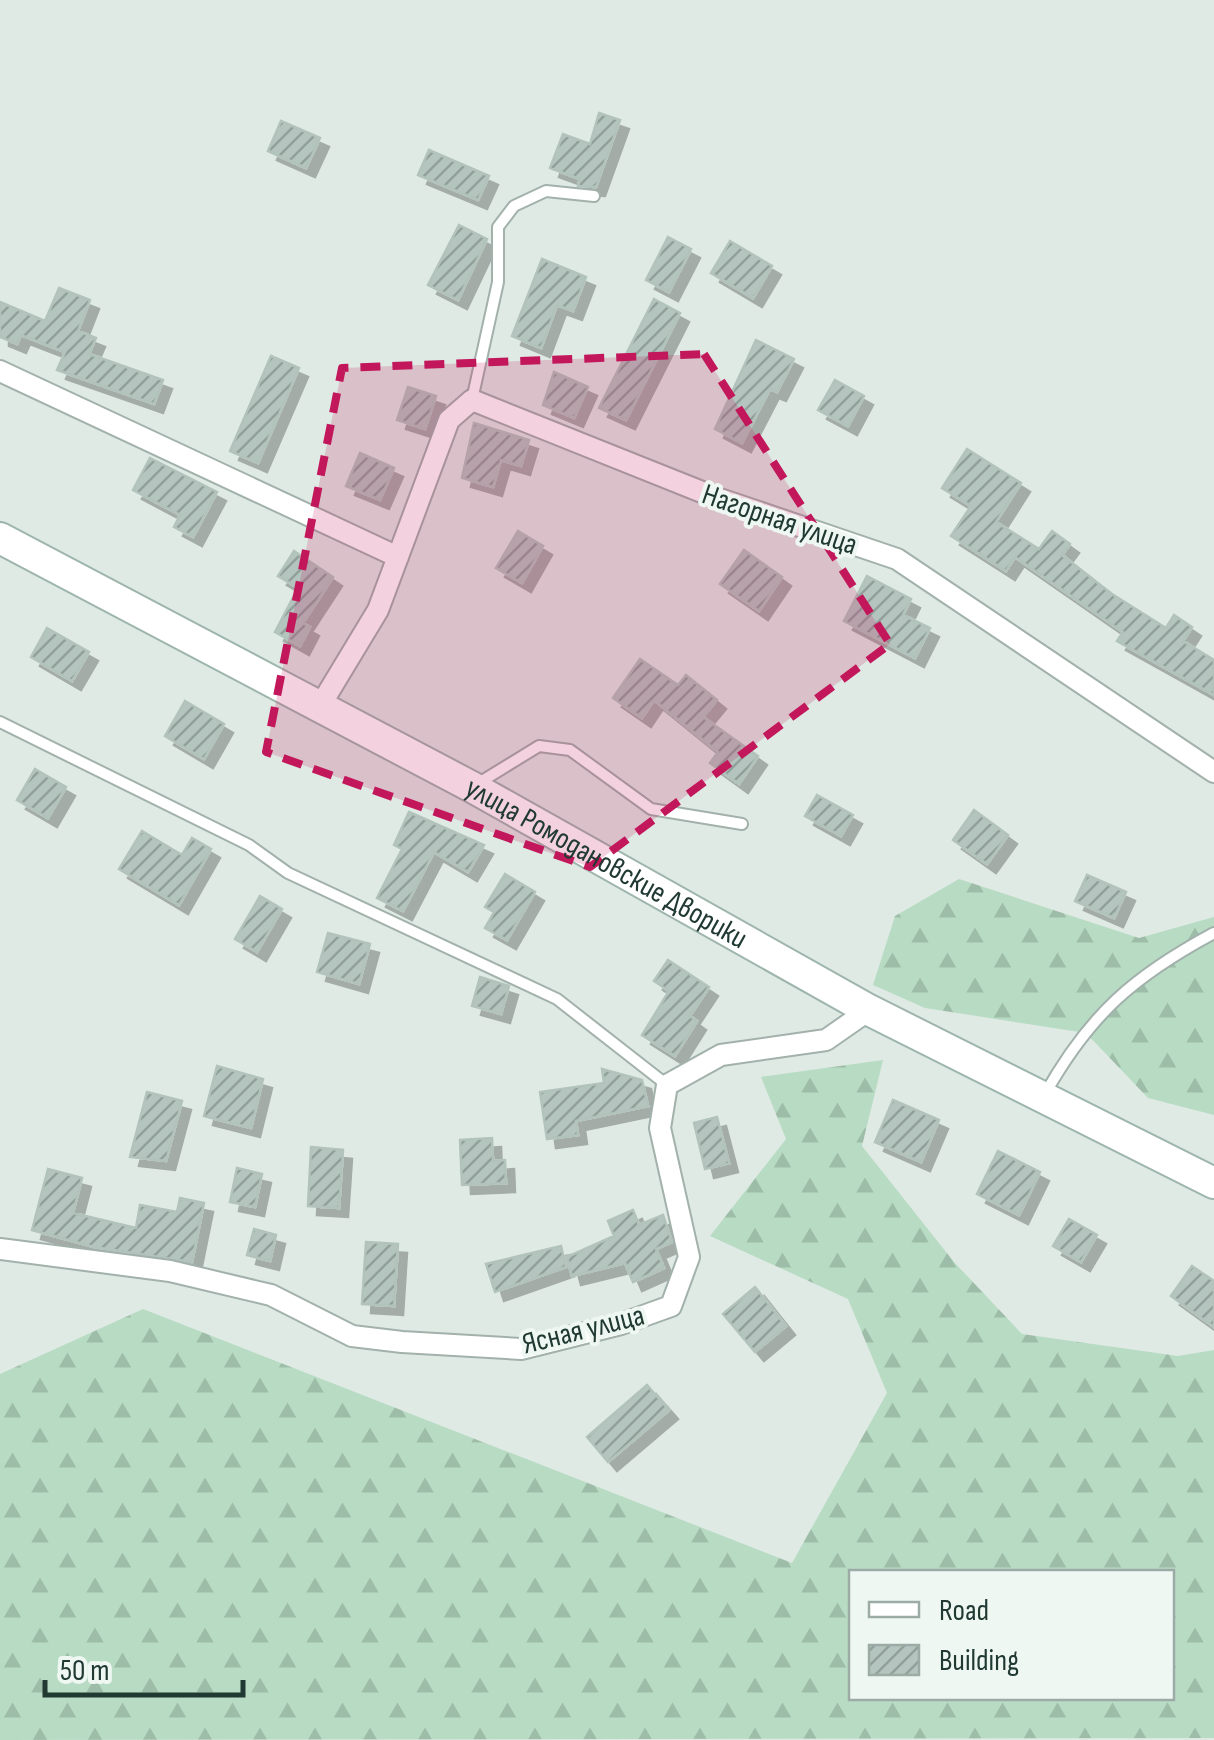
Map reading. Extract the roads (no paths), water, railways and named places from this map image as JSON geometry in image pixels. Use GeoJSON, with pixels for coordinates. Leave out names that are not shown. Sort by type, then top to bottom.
{"type":"FeatureCollection","features":[{"type":"Feature","properties":{"kind":"street"},"geometry":{"type":"LineString","coordinates":[[0,371],[398,557]]}},
{"type":"Feature","properties":{"kind":"street"},"geometry":{"type":"LineString","coordinates":[[320,706],[378,610],[449,420],[472,400]]}},
{"type":"Feature","properties":{"kind":"street","name":"Нагорная улица"},"geometry":{"type":"LineString","coordinates":[[472,400],[716,498],[897,559],[1214,772]]}},
{"type":"Feature","properties":{"kind":"street","name":"улица Ромодановские Дворики"},"geometry":{"type":"LineString","coordinates":[[0,538],[472,788],[868,1010],[1214,1183]]}},
{"type":"Feature","properties":{"kind":"street"},"geometry":{"type":"LineString","coordinates":[[667,1085],[721,1055],[826,1040],[868,1010]]}},
{"type":"Feature","properties":{"kind":"street","name":"Ясная улица"},"geometry":{"type":"LineString","coordinates":[[0,1249],[170,1271],[271,1295],[352,1336],[520,1349],[671,1306],[690,1257],[660,1128],[667,1085]]}},
{"type":"Feature","properties":{"kind":"lane"},"geometry":{"type":"LineString","coordinates":[[472,400],[498,282],[498,227],[514,206],[546,190],[594,196]]}},
{"type":"Feature","properties":{"kind":"lane"},"geometry":{"type":"LineString","coordinates":[[0,722],[249,844],[288,873],[557,999],[667,1085]]}},
{"type":"Feature","properties":{"kind":"lane"},"geometry":{"type":"LineString","coordinates":[[472,788],[539,746],[570,750],[651,809],[742,824]]}},
{"type":"Feature","properties":{"kind":"lane"},"geometry":{"type":"LineString","coordinates":[[1044,1095],[1075,1041],[1152,966],[1214,932]]}}]}
